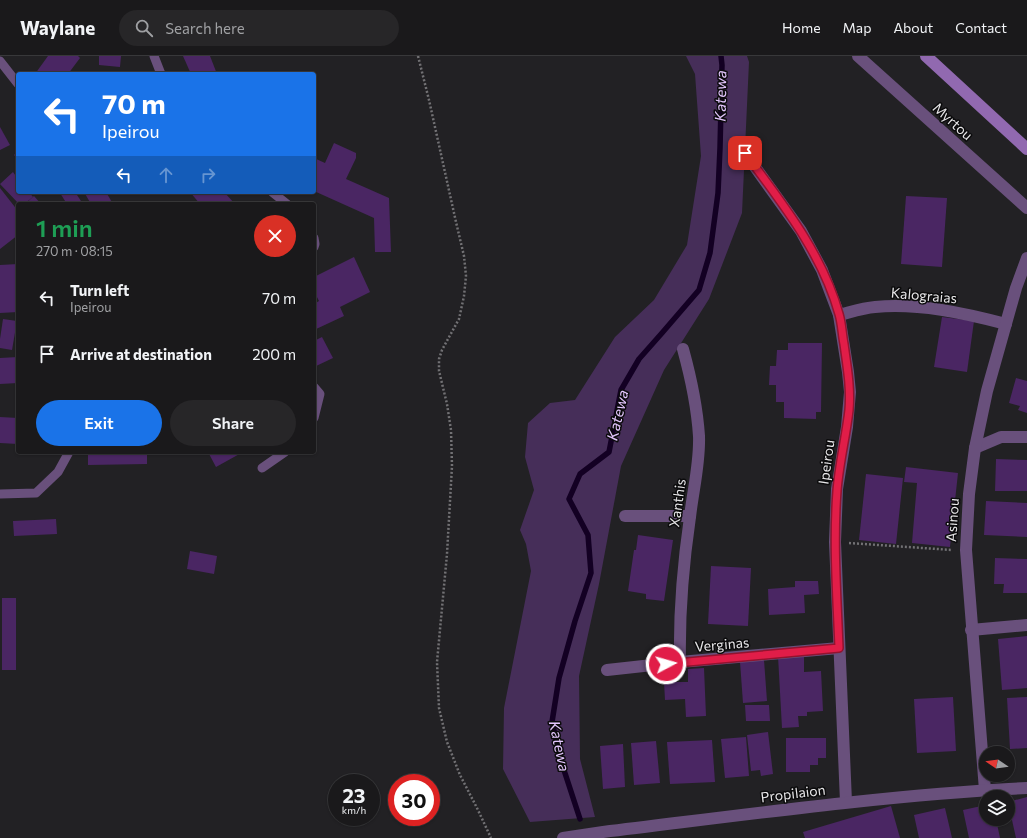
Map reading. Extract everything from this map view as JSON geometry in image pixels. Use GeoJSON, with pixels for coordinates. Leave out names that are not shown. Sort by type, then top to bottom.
{"type":"FeatureCollection","features":[{"type":"Feature","properties":{"kind":"street","name":"Myrtou"},"geometry":{"type":"LineString","coordinates":[[858,56],[1027,208]]}},
{"type":"Feature","properties":{"kind":"street"},"geometry":{"type":"LineString","coordinates":[[926,56],[1027,149]]}},
{"type":"Feature","properties":{"kind":"street","name":"Ipeirou"},"geometry":{"type":"LineString","coordinates":[[745,153],[801,230],[822,270],[839,315],[848,372],[850,392],[847,427],[837,490],[835,542],[846,802]]}},
{"type":"Feature","properties":{"kind":"street","name":"Asinou"},"geometry":{"type":"LineString","coordinates":[[985,790],[971,630],[966,550],[969,494],[975,448],[988,390],[1016,288],[1027,258]]}},
{"type":"Feature","properties":{"kind":"street","name":"Kalograias"},"geometry":{"type":"LineString","coordinates":[[839,315],[874,307],[906,307],[949,311],[1006,324]]}},
{"type":"Feature","properties":{"kind":"street","name":"Xanthis"},"geometry":{"type":"LineString","coordinates":[[680,662],[679,629],[681,595],[698,461],[699,437],[696,406],[683,349]]}},
{"type":"Feature","properties":{"kind":"street"},"geometry":{"type":"LineString","coordinates":[[975,448],[1001,437],[1027,437]]}},
{"type":"Feature","properties":{"kind":"street"},"geometry":{"type":"LineString","coordinates":[[626,516],[690,516]]}},
{"type":"Feature","properties":{"kind":"street"},"geometry":{"type":"LineString","coordinates":[[971,630],[1027,625]]}},
{"type":"Feature","properties":{"kind":"street","name":"Verginas"},"geometry":{"type":"LineString","coordinates":[[607,670],[839,648]]}},
{"type":"Feature","properties":{"kind":"street","name":"Propilaion"},"geometry":{"type":"LineString","coordinates":[[985,790],[1027,788]]}},
{"type":"Feature","properties":{"kind":"street","name":"Propilaion"},"geometry":{"type":"LineString","coordinates":[[567,838],[846,802],[979,791]]}},
{"type":"Feature","properties":{"kind":"lane"},"geometry":{"type":"LineString","coordinates":[[154,56],[160,72]]}},
{"type":"Feature","properties":{"kind":"lane"},"geometry":{"type":"LineString","coordinates":[[0,60],[16,81]]}},
{"type":"Feature","properties":{"kind":"lane"},"geometry":{"type":"LineString","coordinates":[[274,194],[284,202]]}},
{"type":"Feature","properties":{"kind":"lane"},"geometry":{"type":"LineString","coordinates":[[316,389],[320,394],[316,410]]}},
{"type":"Feature","properties":{"kind":"lane"},"geometry":{"type":"LineString","coordinates":[[0,494],[36,493],[58,472],[68,454]]}},
{"type":"Feature","properties":{"kind":"lane"},"geometry":{"type":"LineString","coordinates":[[262,468],[282,454]]}},
{"type":"Feature","properties":{"kind":"path"},"geometry":{"type":"LineString","coordinates":[[418,56],[464,256],[466,276],[464,296],[459,319],[442,350],[439,359],[439,371],[447,404],[451,430],[452,466],[447,554],[437,662],[439,708],[447,742],[460,775],[491,838]]}},
{"type":"Feature","properties":{"kind":"path"},"geometry":{"type":"LineString","coordinates":[[835,542],[966,550]]}},
{"type":"Feature","properties":{"kind":"shaded area"},"geometry":{"type":"Polygon","coordinates":[[[686,56],[747,56],[749,62],[742,213],[709,299],[664,370],[621,466],[599,584],[579,676],[580,759],[595,817],[530,822],[503,769],[504,708],[531,571],[526,544],[520,530],[534,490],[525,457],[528,423],[550,403],[575,400],[615,337],[654,300],[687,245],[701,156],[695,74],[686,56]]]}},
{"type":"Feature","properties":{"kind":"building"},"geometry":{"type":"Polygon","coordinates":[[[48,56],[78,56],[80,58],[70,72],[36,72],[48,56]]]}},
{"type":"Feature","properties":{"kind":"building"},"geometry":{"type":"Polygon","coordinates":[[[99,56],[121,56],[120,67],[99,65],[99,56]]]}},
{"type":"Feature","properties":{"kind":"building"},"geometry":{"type":"Polygon","coordinates":[[[183,56],[210,56],[216,72],[190,72],[183,56]]]}},
{"type":"Feature","properties":{"kind":"building"},"geometry":{"type":"Polygon","coordinates":[[[0,127],[10,145],[0,150],[0,127]]]}},
{"type":"Feature","properties":{"kind":"building"},"geometry":{"type":"Polygon","coordinates":[[[334,143],[356,153],[356,158],[346,179],[389,198],[391,252],[375,252],[374,218],[316,192],[316,159],[325,163],[334,143]]]}},
{"type":"Feature","properties":{"kind":"building"},"geometry":{"type":"Polygon","coordinates":[[[13,172],[16,176],[16,194],[31,194],[33,197],[27,202],[17,202],[0,184],[13,172]]]}},
{"type":"Feature","properties":{"kind":"building"},"geometry":{"type":"Polygon","coordinates":[[[0,188],[16,208],[16,237],[0,249],[0,188]]]}},
{"type":"Feature","properties":{"kind":"building"},"geometry":{"type":"Polygon","coordinates":[[[61,194],[76,194],[82,202],[66,202],[61,194]]]}},
{"type":"Feature","properties":{"kind":"building"},"geometry":{"type":"Polygon","coordinates":[[[85,194],[107,194],[112,202],[90,202],[85,194]]]}},
{"type":"Feature","properties":{"kind":"building"},"geometry":{"type":"Polygon","coordinates":[[[192,194],[226,194],[233,202],[198,202],[192,194]]]}},
{"type":"Feature","properties":{"kind":"building"},"geometry":{"type":"Polygon","coordinates":[[[34,196],[39,202],[27,202],[34,196]]]}},
{"type":"Feature","properties":{"kind":"building"},"geometry":{"type":"Polygon","coordinates":[[[906,196],[947,198],[942,267],[901,264],[906,196]]]}},
{"type":"Feature","properties":{"kind":"building"},"geometry":{"type":"Polygon","coordinates":[[[354,257],[370,292],[340,307],[344,316],[316,329],[316,303],[319,301],[316,295],[316,276],[354,257]]]}},
{"type":"Feature","properties":{"kind":"building"},"geometry":{"type":"Polygon","coordinates":[[[16,264],[16,312],[0,313],[0,265],[16,264]]]}},
{"type":"Feature","properties":{"kind":"building"},"geometry":{"type":"Polygon","coordinates":[[[942,317],[974,321],[967,372],[934,367],[942,317]]]}},
{"type":"Feature","properties":{"kind":"building"},"geometry":{"type":"Polygon","coordinates":[[[3,319],[16,321],[12,350],[0,348],[3,319]]]}},
{"type":"Feature","properties":{"kind":"building"},"geometry":{"type":"Polygon","coordinates":[[[322,337],[333,358],[316,366],[316,340],[322,337]]]}},
{"type":"Feature","properties":{"kind":"building"},"geometry":{"type":"Polygon","coordinates":[[[788,343],[822,343],[821,412],[816,412],[816,419],[784,418],[784,402],[776,402],[776,385],[769,385],[770,366],[776,366],[777,350],[788,350],[788,343]]]}},
{"type":"Feature","properties":{"kind":"building"},"geometry":{"type":"Polygon","coordinates":[[[16,357],[16,383],[0,384],[0,358],[16,357]]]}},
{"type":"Feature","properties":{"kind":"building"},"geometry":{"type":"Polygon","coordinates":[[[1016,378],[1027,381],[1027,413],[1018,410],[1020,406],[1009,403],[1016,378]]]}},
{"type":"Feature","properties":{"kind":"building"},"geometry":{"type":"Polygon","coordinates":[[[0,417],[16,418],[16,444],[0,443],[0,417]]]}},
{"type":"Feature","properties":{"kind":"building"},"geometry":{"type":"Polygon","coordinates":[[[88,454],[147,454],[147,464],[88,465],[88,454]]]}},
{"type":"Feature","properties":{"kind":"building"},"geometry":{"type":"Polygon","coordinates":[[[209,454],[239,454],[216,467],[209,454]]]}},
{"type":"Feature","properties":{"kind":"building"},"geometry":{"type":"Polygon","coordinates":[[[996,459],[1027,460],[1027,491],[995,491],[996,459]]]}},
{"type":"Feature","properties":{"kind":"building"},"geometry":{"type":"Polygon","coordinates":[[[906,467],[958,473],[950,547],[912,543],[917,483],[904,482],[906,467]]]}},
{"type":"Feature","properties":{"kind":"building"},"geometry":{"type":"Polygon","coordinates":[[[866,474],[903,478],[896,544],[859,540],[866,474]]]}},
{"type":"Feature","properties":{"kind":"building"},"geometry":{"type":"Polygon","coordinates":[[[986,501],[1027,503],[1027,537],[984,535],[986,501]]]}},
{"type":"Feature","properties":{"kind":"building"},"geometry":{"type":"Polygon","coordinates":[[[56,519],[57,534],[14,536],[13,521],[56,519]]]}},
{"type":"Feature","properties":{"kind":"building"},"geometry":{"type":"Polygon","coordinates":[[[638,535],[673,540],[664,601],[646,599],[646,594],[628,591],[634,550],[636,550],[638,535]]]}},
{"type":"Feature","properties":{"kind":"building"},"geometry":{"type":"Polygon","coordinates":[[[190,551],[217,556],[214,574],[187,569],[190,551]]]}},
{"type":"Feature","properties":{"kind":"building"},"geometry":{"type":"Polygon","coordinates":[[[995,558],[1027,559],[1027,593],[1003,593],[1004,584],[994,584],[995,558]]]}},
{"type":"Feature","properties":{"kind":"building"},"geometry":{"type":"Polygon","coordinates":[[[711,566],[751,568],[748,626],[708,624],[711,566]]]}},
{"type":"Feature","properties":{"kind":"building"},"geometry":{"type":"Polygon","coordinates":[[[795,581],[818,581],[819,594],[804,595],[805,613],[769,615],[768,589],[795,587],[795,581]]]}},
{"type":"Feature","properties":{"kind":"building"},"geometry":{"type":"Polygon","coordinates":[[[2,598],[16,598],[16,670],[2,670],[2,598]]]}},
{"type":"Feature","properties":{"kind":"building"},"geometry":{"type":"Polygon","coordinates":[[[1027,636],[1027,688],[1002,690],[998,639],[1027,636]]]}},
{"type":"Feature","properties":{"kind":"building"},"geometry":{"type":"Polygon","coordinates":[[[804,655],[804,672],[821,671],[823,711],[807,712],[807,716],[798,716],[799,727],[782,728],[778,656],[804,655]]]}},
{"type":"Feature","properties":{"kind":"building"},"geometry":{"type":"Polygon","coordinates":[[[764,660],[767,701],[743,703],[740,662],[764,660]]]}},
{"type":"Feature","properties":{"kind":"building"},"geometry":{"type":"Polygon","coordinates":[[[704,668],[706,716],[686,717],[685,699],[665,700],[664,682],[688,682],[688,669],[704,668]]]}},
{"type":"Feature","properties":{"kind":"building"},"geometry":{"type":"Polygon","coordinates":[[[953,697],[956,751],[917,753],[914,699],[953,697]]]}},
{"type":"Feature","properties":{"kind":"building"},"geometry":{"type":"Polygon","coordinates":[[[1027,697],[1027,748],[1015,749],[1015,746],[1010,746],[1007,698],[1027,697]]]}},
{"type":"Feature","properties":{"kind":"building"},"geometry":{"type":"Polygon","coordinates":[[[745,705],[769,705],[770,721],[746,721],[745,705]]]}},
{"type":"Feature","properties":{"kind":"building"},"geometry":{"type":"Polygon","coordinates":[[[768,732],[773,774],[761,776],[760,770],[751,771],[747,735],[768,732]]]}},
{"type":"Feature","properties":{"kind":"building"},"geometry":{"type":"Polygon","coordinates":[[[746,737],[749,776],[725,778],[721,739],[746,737]]]}},
{"type":"Feature","properties":{"kind":"building"},"geometry":{"type":"Polygon","coordinates":[[[786,738],[826,738],[826,758],[818,758],[818,765],[810,765],[810,772],[786,772],[786,738]]]}},
{"type":"Feature","properties":{"kind":"building"},"geometry":{"type":"Polygon","coordinates":[[[712,740],[715,782],[670,784],[667,742],[712,740]]]}},
{"type":"Feature","properties":{"kind":"building"},"geometry":{"type":"Polygon","coordinates":[[[656,741],[660,783],[634,785],[631,743],[656,741]]]}},
{"type":"Feature","properties":{"kind":"building"},"geometry":{"type":"Polygon","coordinates":[[[623,744],[625,787],[603,789],[600,746],[623,744]]]}},
{"type":"Feature","properties":{"kind":"building"},"geometry":{"type":"Polygon","coordinates":[[[1027,797],[1027,838],[1016,838],[1013,826],[1015,826],[1015,800],[1027,797]]]}},
{"type":"Feature","properties":{"kind":"building"},"geometry":{"type":"Polygon","coordinates":[[[891,806],[900,838],[805,838],[803,832],[891,806]]]}},
{"type":"Feature","properties":{"kind":"building"},"geometry":{"type":"Polygon","coordinates":[[[979,807],[979,826],[997,826],[1000,838],[969,838],[963,810],[979,807]]]}},
{"type":"Feature","properties":{"kind":"building"},"geometry":{"type":"Polygon","coordinates":[[[945,808],[952,838],[919,838],[914,815],[945,808]]]}},
{"type":"Feature","properties":{"kind":"waterway","name":"Katewa"},"geometry":{"type":"LineString","coordinates":[[580,819],[562,764],[552,722],[559,678],[575,621],[591,573],[588,535],[569,499],[580,474],[609,452],[621,390],[639,359],[699,290],[710,253],[718,193],[721,56]]}},
{"type":"Feature","properties":{"kind":"route"},"geometry":{"type":"LineString","coordinates":[[666,664],[839,648],[835,542],[837,490],[840,463],[847,427],[850,392],[839,315],[822,270],[801,230],[745,153]]}}]}
